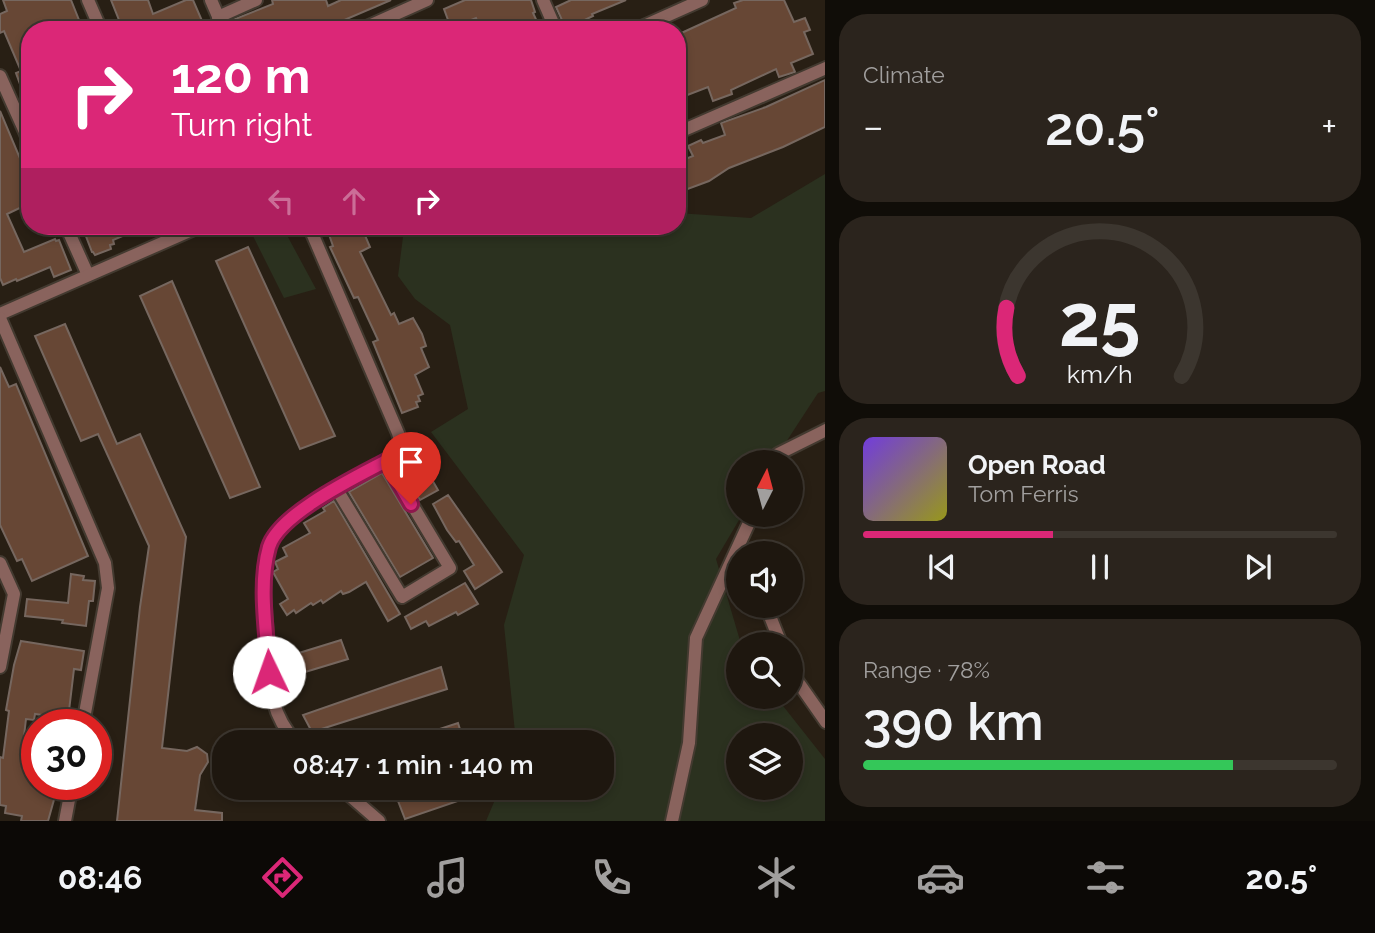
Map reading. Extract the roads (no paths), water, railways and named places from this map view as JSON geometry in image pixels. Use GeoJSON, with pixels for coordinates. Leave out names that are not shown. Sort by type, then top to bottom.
{"type":"FeatureCollection","features":[{"type":"Feature","properties":{"kind":"street"},"geometry":{"type":"LineString","coordinates":[[88,0],[97,21]]}},
{"type":"Feature","properties":{"kind":"street"},"geometry":{"type":"LineString","coordinates":[[211,0],[220,21]]}},
{"type":"Feature","properties":{"kind":"street"},"geometry":{"type":"LineString","coordinates":[[218,17],[256,0]]}},
{"type":"Feature","properties":{"kind":"street"},"geometry":{"type":"LineString","coordinates":[[380,21],[427,0]]}},
{"type":"Feature","properties":{"kind":"street"},"geometry":{"type":"LineString","coordinates":[[543,0],[552,21]]}},
{"type":"Feature","properties":{"kind":"street"},"geometry":{"type":"LineString","coordinates":[[655,21],[702,0]]}},
{"type":"Feature","properties":{"kind":"street"},"geometry":{"type":"LineString","coordinates":[[686,129],[825,68]]}},
{"type":"Feature","properties":{"kind":"street"},"geometry":{"type":"LineString","coordinates":[[0,76],[21,123]]}},
{"type":"Feature","properties":{"kind":"street"},"geometry":{"type":"LineString","coordinates":[[70,235],[88,275]]}},
{"type":"Feature","properties":{"kind":"street"},"geometry":{"type":"LineString","coordinates":[[86,709],[107,587],[105,563],[0,316],[177,235]]}},
{"type":"Feature","properties":{"kind":"street"},"geometry":{"type":"LineString","coordinates":[[287,730],[277,716],[271,697],[264,596],[269,544],[290,519],[336,488],[397,455],[402,447],[313,235]]}},
{"type":"Feature","properties":{"kind":"street"},"geometry":{"type":"LineString","coordinates":[[786,450],[825,430]]}},
{"type":"Feature","properties":{"kind":"street"},"geometry":{"type":"LineString","coordinates":[[336,488],[402,597],[456,565],[386,461]]}},
{"type":"Feature","properties":{"kind":"street"},"geometry":{"type":"LineString","coordinates":[[672,821],[689,743],[696,638],[748,527]]}},
{"type":"Feature","properties":{"kind":"street"},"geometry":{"type":"LineString","coordinates":[[0,563],[14,594],[4,626],[0,667]]}},
{"type":"Feature","properties":{"kind":"street"},"geometry":{"type":"LineString","coordinates":[[803,690],[825,722]]}},
{"type":"Feature","properties":{"kind":"street"},"geometry":{"type":"LineString","coordinates":[[65,821],[69,800]]}},
{"type":"Feature","properties":{"kind":"street"},"geometry":{"type":"LineString","coordinates":[[355,800],[380,821]]}}]}
